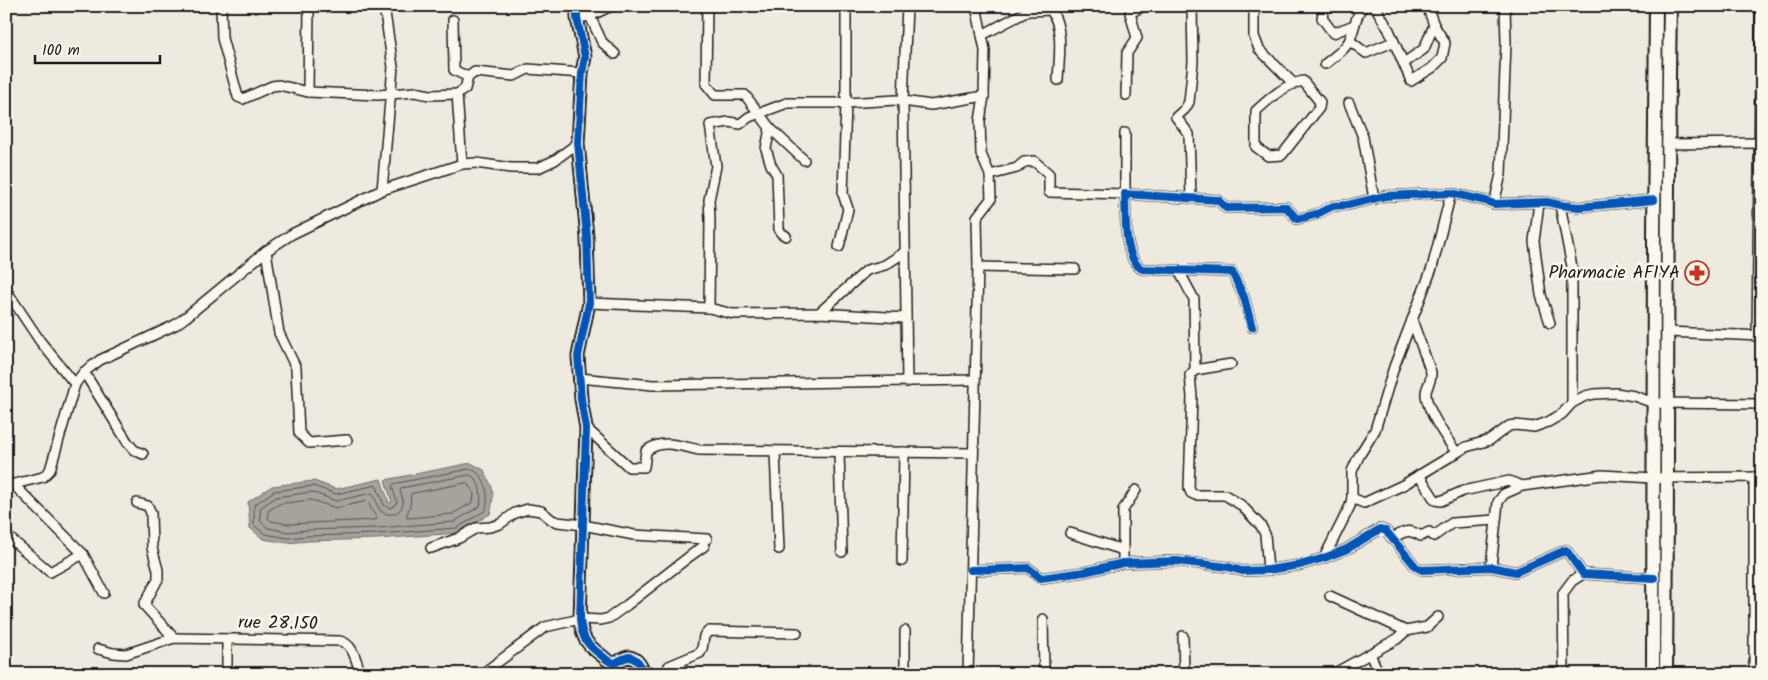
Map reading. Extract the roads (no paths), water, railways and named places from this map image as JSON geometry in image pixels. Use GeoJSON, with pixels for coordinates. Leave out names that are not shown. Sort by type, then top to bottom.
{"type":"FeatureCollection","features":[{"type":"Feature","properties":{"kind":"main road"},"geometry":{"type":"LineString","coordinates":[[1653,674],[1656,6]]}},
{"type":"Feature","properties":{"kind":"main road"},"geometry":{"type":"LineString","coordinates":[[1666,674],[1668,477],[1667,144],[1670,6]]}},
{"type":"Feature","properties":{"kind":"street"},"geometry":{"type":"LineString","coordinates":[[221,6],[222,38],[238,96],[243,99],[272,86],[279,85],[308,92],[378,95],[416,92],[430,95],[457,94],[465,89],[468,77],[475,72],[514,76],[528,69],[582,73]]}},
{"type":"Feature","properties":{"kind":"street"},"geometry":{"type":"LineString","coordinates":[[308,92],[310,6]]}},
{"type":"Feature","properties":{"kind":"street"},"geometry":{"type":"LineString","coordinates":[[382,190],[389,94],[393,66],[384,6]]}},
{"type":"Feature","properties":{"kind":"street"},"geometry":{"type":"LineString","coordinates":[[576,6],[585,58],[582,73],[578,143],[587,237],[590,302],[578,356],[586,428],[580,619],[583,635],[589,646],[612,663],[631,658],[641,665],[643,674]]}},
{"type":"Feature","properties":{"kind":"street"},"geometry":{"type":"LineString","coordinates":[[577,18],[590,16],[611,6]]}},
{"type":"Feature","properties":{"kind":"street"},"geometry":{"type":"LineString","coordinates":[[708,6],[706,84],[715,94],[745,95],[770,128],[804,160]]}},
{"type":"Feature","properties":{"kind":"street"},"geometry":{"type":"LineString","coordinates":[[840,247],[848,209],[843,194],[846,103],[846,6]]}},
{"type":"Feature","properties":{"kind":"street"},"geometry":{"type":"LineString","coordinates":[[907,6],[903,100],[907,382]]}},
{"type":"Feature","properties":{"kind":"street"},"geometry":{"type":"LineString","coordinates":[[968,674],[978,217],[991,199],[990,175],[981,154],[980,121],[984,96],[985,50],[976,6]]}},
{"type":"Feature","properties":{"kind":"street"},"geometry":{"type":"LineString","coordinates":[[1126,95],[1127,53],[1137,38],[1130,13],[1144,6]]}},
{"type":"Feature","properties":{"kind":"street"},"geometry":{"type":"LineString","coordinates":[[1191,198],[1189,134],[1176,117],[1185,109],[1189,102],[1193,62],[1192,6]]}},
{"type":"Feature","properties":{"kind":"street"},"geometry":{"type":"LineString","coordinates":[[1254,6],[1254,36],[1259,49],[1294,83]]}},
{"type":"Feature","properties":{"kind":"street"},"geometry":{"type":"LineString","coordinates":[[1324,6],[1322,18],[1333,33],[1354,25]]}},
{"type":"Feature","properties":{"kind":"street"},"geometry":{"type":"LineString","coordinates":[[1324,64],[1350,41],[1359,12],[1364,6]]}},
{"type":"Feature","properties":{"kind":"street"},"geometry":{"type":"LineString","coordinates":[[1372,6],[1376,8],[1389,30],[1411,81],[1432,68],[1442,58],[1445,43],[1434,25],[1427,6]]}},
{"type":"Feature","properties":{"kind":"street"},"geometry":{"type":"LineString","coordinates":[[1494,204],[1501,174],[1506,43],[1505,6]]}},
{"type":"Feature","properties":{"kind":"street"},"geometry":{"type":"LineString","coordinates":[[1667,332],[1760,336],[1761,6]]}},
{"type":"Feature","properties":{"kind":"street"},"geometry":{"type":"LineString","coordinates":[[982,35],[1028,12],[1052,8],[1059,40],[1058,80]]}},
{"type":"Feature","properties":{"kind":"street"},"geometry":{"type":"LineString","coordinates":[[590,16],[602,42],[615,54]]}},
{"type":"Feature","properties":{"kind":"street"},"geometry":{"type":"LineString","coordinates":[[453,20],[454,70],[468,77]]}},
{"type":"Feature","properties":{"kind":"street"},"geometry":{"type":"LineString","coordinates":[[1404,63],[1424,49],[1434,25]]}},
{"type":"Feature","properties":{"kind":"street"},"geometry":{"type":"LineString","coordinates":[[1350,41],[1366,53],[1393,42]]}},
{"type":"Feature","properties":{"kind":"street"},"geometry":{"type":"LineString","coordinates":[[1304,81],[1320,102],[1319,108],[1282,155],[1268,156],[1256,147],[1256,111],[1273,95],[1294,83],[1304,81]]}},
{"type":"Feature","properties":{"kind":"street"},"geometry":{"type":"LineString","coordinates":[[457,94],[462,164]]}},
{"type":"Feature","properties":{"kind":"street"},"geometry":{"type":"LineString","coordinates":[[709,308],[709,200],[716,166],[710,125],[729,122],[740,124],[749,117],[787,104],[903,100],[931,105],[984,96]]}},
{"type":"Feature","properties":{"kind":"street"},"geometry":{"type":"LineString","coordinates":[[1349,103],[1363,137],[1374,199]]}},
{"type":"Feature","properties":{"kind":"street"},"geometry":{"type":"LineString","coordinates":[[770,128],[766,149],[771,165],[777,175],[779,229],[781,234],[786,236]]}},
{"type":"Feature","properties":{"kind":"street"},"geometry":{"type":"LineString","coordinates":[[1125,133],[1127,240],[1138,267],[1142,269],[1232,272],[1244,297],[1252,327]]}},
{"type":"Feature","properties":{"kind":"street"},"geometry":{"type":"LineString","coordinates":[[10,485],[43,477],[50,470],[75,384],[84,372],[100,360],[175,325],[266,251],[306,226],[382,190],[462,164],[476,163],[511,168],[538,168],[556,160],[578,143]]}},
{"type":"Feature","properties":{"kind":"street"},"geometry":{"type":"LineString","coordinates":[[1667,144],[1760,143]]}},
{"type":"Feature","properties":{"kind":"street"},"geometry":{"type":"LineString","coordinates":[[990,175],[1018,168],[1024,162],[1034,161],[1049,174],[1049,192],[1125,194],[1218,200],[1226,208],[1286,207],[1297,219],[1317,214],[1333,206],[1348,205],[1385,196],[1451,193],[1486,200],[1494,204],[1547,202],[1560,206],[1654,200]]}},
{"type":"Feature","properties":{"kind":"street"},"geometry":{"type":"LineString","coordinates":[[1324,558],[1350,506],[1352,498],[1352,471],[1375,430],[1394,367],[1432,268],[1451,193]]}},
{"type":"Feature","properties":{"kind":"street"},"geometry":{"type":"LineString","coordinates":[[1539,203],[1534,241],[1541,295],[1550,323]]}},
{"type":"Feature","properties":{"kind":"street"},"geometry":{"type":"LineString","coordinates":[[1560,206],[1572,267],[1572,403]]}},
{"type":"Feature","properties":{"kind":"street"},"geometry":{"type":"LineString","coordinates":[[266,251],[279,333],[296,368],[299,433],[309,443],[347,440]]}},
{"type":"Feature","properties":{"kind":"street"},"geometry":{"type":"LineString","coordinates":[[819,313],[867,270],[885,265],[905,252]]}},
{"type":"Feature","properties":{"kind":"street"},"geometry":{"type":"LineString","coordinates":[[978,267],[1075,268]]}},
{"type":"Feature","properties":{"kind":"street"},"geometry":{"type":"LineString","coordinates":[[1179,270],[1194,299],[1195,370]]}},
{"type":"Feature","properties":{"kind":"street"},"geometry":{"type":"LineString","coordinates":[[6,290],[40,341],[75,384]]}},
{"type":"Feature","properties":{"kind":"street"},"geometry":{"type":"LineString","coordinates":[[590,302],[709,308],[734,314],[819,313],[906,318]]}},
{"type":"Feature","properties":{"kind":"street"},"geometry":{"type":"LineString","coordinates":[[1412,320],[1431,372],[1432,379],[1426,389],[1426,396],[1442,431],[1456,452]]}},
{"type":"Feature","properties":{"kind":"street"},"geometry":{"type":"LineString","coordinates":[[1231,364],[1195,370],[1190,375],[1192,397],[1189,488],[1191,493],[1195,495],[1225,495],[1241,505],[1261,526],[1264,534],[1268,570]]}},
{"type":"Feature","properties":{"kind":"street"},"geometry":{"type":"LineString","coordinates":[[84,372],[128,443],[134,450],[143,454]]}},
{"type":"Feature","properties":{"kind":"street"},"geometry":{"type":"LineString","coordinates":[[580,378],[653,385],[974,380]]}},
{"type":"Feature","properties":{"kind":"street"},"geometry":{"type":"LineString","coordinates":[[1352,498],[1359,502],[1367,502],[1403,485],[1456,452],[1490,440],[1509,426],[1534,427],[1548,422],[1562,414],[1572,403],[1585,396],[1616,393],[1639,397],[1654,403],[1762,404]]}},
{"type":"Feature","properties":{"kind":"street"},"geometry":{"type":"LineString","coordinates":[[586,428],[629,467],[644,467],[646,451],[659,443],[668,443],[699,450],[973,453]]}},
{"type":"Feature","properties":{"kind":"street"},"geometry":{"type":"LineString","coordinates":[[775,452],[778,549]]}},
{"type":"Feature","properties":{"kind":"street"},"geometry":{"type":"LineString","coordinates":[[839,452],[842,552]]}},
{"type":"Feature","properties":{"kind":"street"},"geometry":{"type":"LineString","coordinates":[[902,561],[904,452]]}},
{"type":"Feature","properties":{"kind":"street"},"geometry":{"type":"LineString","coordinates":[[1418,475],[1435,500],[1441,501],[1463,491],[1509,481],[1522,486]]}},
{"type":"Feature","properties":{"kind":"street"},"geometry":{"type":"LineString","coordinates":[[1491,567],[1498,502],[1504,494],[1522,486],[1602,475],[1653,478],[1758,477],[1754,674]]}},
{"type":"Feature","properties":{"kind":"street"},"geometry":{"type":"LineString","coordinates":[[10,485],[83,554],[104,592]]}},
{"type":"Feature","properties":{"kind":"street"},"geometry":{"type":"LineString","coordinates":[[1123,563],[1123,510],[1136,490]]}},
{"type":"Feature","properties":{"kind":"street"},"geometry":{"type":"LineString","coordinates":[[137,503],[148,506],[150,509],[152,548],[158,570],[158,579],[144,605],[174,638]]}},
{"type":"Feature","properties":{"kind":"street"},"geometry":{"type":"LineString","coordinates":[[431,548],[459,538],[476,528],[500,524],[515,513],[528,509],[541,511],[552,520],[558,522],[634,535],[706,542],[608,618],[601,620],[580,619],[545,627],[482,674]]}},
{"type":"Feature","properties":{"kind":"street"},"geometry":{"type":"LineString","coordinates":[[1392,538],[1407,530],[1421,536],[1429,532],[1434,536],[1452,523],[1496,520]]}},
{"type":"Feature","properties":{"kind":"street"},"geometry":{"type":"LineString","coordinates":[[971,570],[1028,568],[1042,578],[1084,572],[1123,563],[1176,560],[1228,567],[1242,571],[1268,570],[1300,565],[1324,558],[1347,549],[1380,529],[1386,531],[1416,567],[1422,570],[1491,567],[1516,572],[1566,550],[1583,574]]}},
{"type":"Feature","properties":{"kind":"street"},"geometry":{"type":"LineString","coordinates":[[1070,533],[1123,550]]}},
{"type":"Feature","properties":{"kind":"street"},"geometry":{"type":"LineString","coordinates":[[6,535],[50,572],[83,554]]}},
{"type":"Feature","properties":{"kind":"street"},"geometry":{"type":"LineString","coordinates":[[1564,674],[1563,593],[1572,581],[1583,574],[1654,578]]}},
{"type":"Feature","properties":{"kind":"street"},"geometry":{"type":"LineString","coordinates":[[1330,596],[1406,631]]}},
{"type":"Feature","properties":{"kind":"street"},"geometry":{"type":"LineString","coordinates":[[1333,674],[1396,639],[1406,631],[1427,627],[1438,617]]}},
{"type":"Feature","properties":{"kind":"street"},"geometry":{"type":"LineString","coordinates":[[1043,620],[1044,674]]}},
{"type":"Feature","properties":{"kind":"street"},"geometry":{"type":"LineString","coordinates":[[668,674],[669,666],[700,653],[704,636],[709,631],[797,633]]}},
{"type":"Feature","properties":{"kind":"street"},"geometry":{"type":"LineString","coordinates":[[905,674],[906,631]]}},
{"type":"Feature","properties":{"kind":"street"},"geometry":{"type":"LineString","coordinates":[[1183,636],[1184,674]]}},
{"type":"Feature","properties":{"kind":"street","name":"rue 28.150"},"geometry":{"type":"LineString","coordinates":[[98,649],[112,654],[126,654],[174,638],[345,642],[350,646],[361,674]]}},
{"type":"Feature","properties":{"kind":"street"},"geometry":{"type":"LineString","coordinates":[[226,674],[227,639]]}},
{"type":"Feature","properties":{"kind":"street"},"geometry":{"type":"LineString","coordinates":[[1370,654],[1379,674]]}},
{"type":"Feature","properties":{"kind":"street"},"geometry":{"type":"LineString","coordinates":[[679,662],[683,674]]}},
{"type":"Feature","properties":{"kind":"water"},"geometry":{"type":"Polygon","coordinates":[[[471,463],[484,470],[493,492],[492,507],[490,514],[458,533],[288,543],[263,539],[250,528],[248,502],[272,486],[314,481],[336,489],[381,479],[389,503],[392,502],[385,480],[471,463]]]}},
{"type":"Feature","properties":{"kind":"water"},"geometry":{"type":"Polygon","coordinates":[[[626,663],[641,672],[641,674],[605,674],[600,670],[603,665],[619,667],[626,663]]]}},
{"type":"Feature","properties":{"kind":"place","name":"Pharmacie AFIYA"},"geometry":{"type":"Point","coordinates":[1697,273]}}]}
